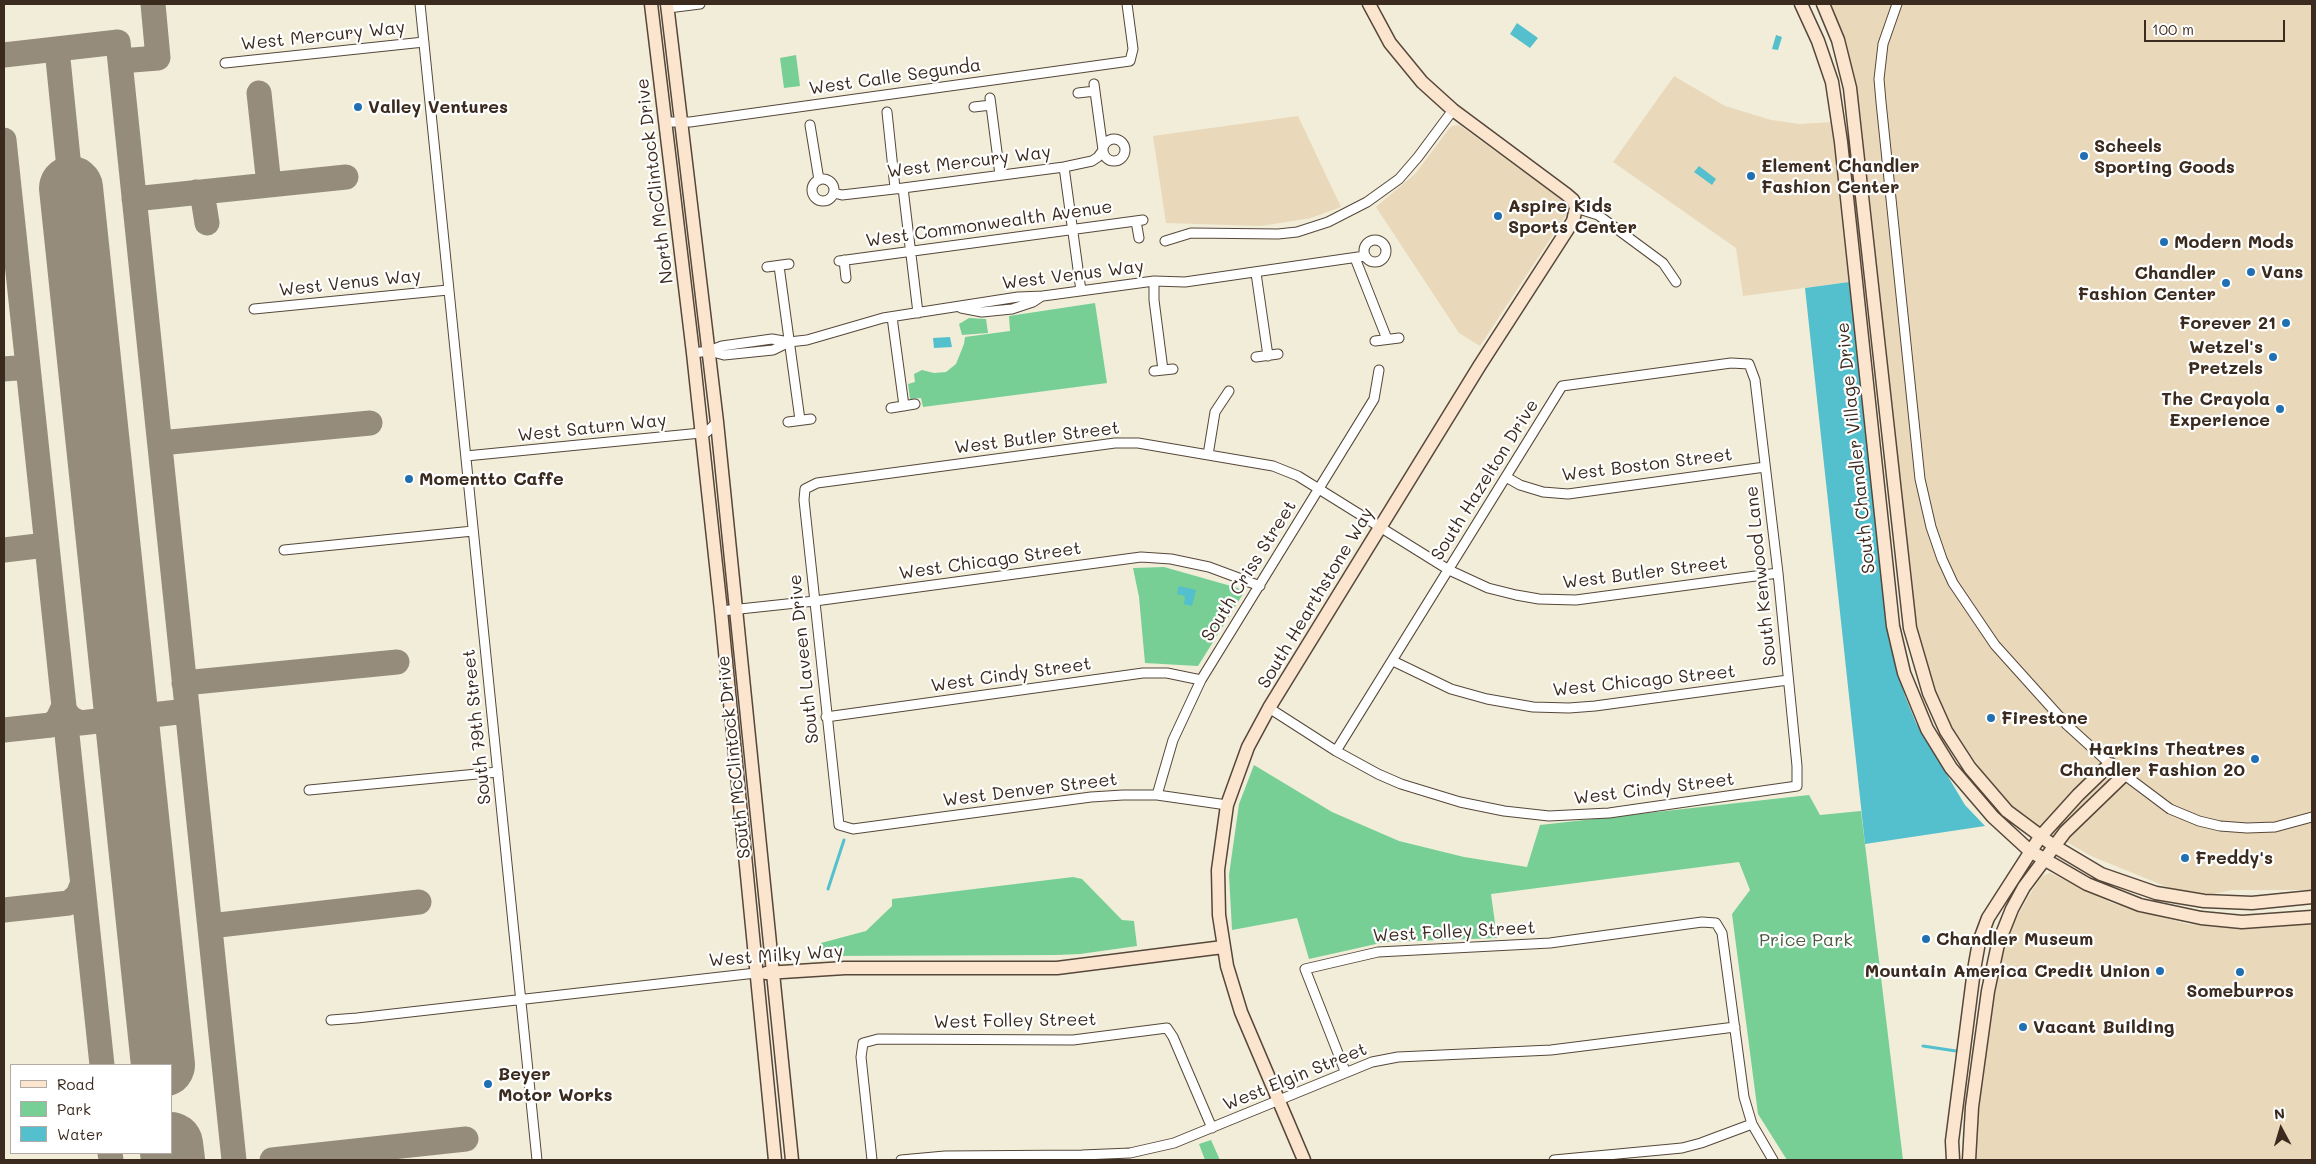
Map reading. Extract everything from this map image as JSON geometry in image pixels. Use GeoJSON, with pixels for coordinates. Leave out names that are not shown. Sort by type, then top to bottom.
{"type":"FeatureCollection","features":[{"type":"Feature","properties":{"kind":"street","name":"South 79th Street"},"geometry":{"type":"LineString","coordinates":[[420,4],[537,1160]]}},
{"type":"Feature","properties":{"kind":"street","name":"North McClintock Drive"},"geometry":{"type":"LineString","coordinates":[[651,4],[693,353]]}},
{"type":"Feature","properties":{"kind":"street"},"geometry":{"type":"LineString","coordinates":[[668,6],[700,4]]}},
{"type":"Feature","properties":{"kind":"street","name":"West Calle Segunda"},"geometry":{"type":"LineString","coordinates":[[665,122],[681,123],[1130,61],[1133,49],[1127,4]]}},
{"type":"Feature","properties":{"kind":"street"},"geometry":{"type":"LineString","coordinates":[[1370,4],[1386,36],[1403,61],[1436,95],[1453,110],[1566,194],[1573,200],[1576,208],[1598,215],[1663,263],[1676,282]]}},
{"type":"Feature","properties":{"kind":"street","name":"South Chandler Village Drive"},"geometry":{"type":"LineString","coordinates":[[1801,4],[1824,56],[1835,104],[1893,626],[1900,659],[1918,709],[1951,768],[1979,803],[2037,855],[2105,892],[2140,905],[2174,914],[2242,922],[2312,917]]}},
{"type":"Feature","properties":{"kind":"street","name":"South Chandler Village Drive"},"geometry":{"type":"LineString","coordinates":[[1823,4],[1838,40],[1850,88],[1904,590],[1914,646],[1928,693],[1946,731],[1962,756],[1998,801],[2047,842],[2089,868],[2156,894],[2180,898],[2234,904],[2312,897]]}},
{"type":"Feature","properties":{"kind":"street"},"geometry":{"type":"LineString","coordinates":[[1896,4],[1882,44],[1881,102],[1920,479],[1931,527],[1953,583],[1995,644],[2067,725],[2110,764],[2170,810],[2199,821],[2220,826],[2275,827],[2312,817]]}},
{"type":"Feature","properties":{"kind":"street","name":"North McClintock Drive"},"geometry":{"type":"LineString","coordinates":[[668,6],[709,351]]}},
{"type":"Feature","properties":{"kind":"street","name":"West Mercury Way"},"geometry":{"type":"LineString","coordinates":[[225,63],[424,42]]}},
{"type":"Feature","properties":{"kind":"street","name":"West Mercury Way"},"geometry":{"type":"LineString","coordinates":[[819,180],[812,188],[816,198],[826,201],[834,194],[842,195],[1064,167],[1092,161],[1103,150],[1095,87],[1078,93]]}},
{"type":"Feature","properties":{"kind":"street"},"geometry":{"type":"LineString","coordinates":[[974,107],[991,101],[1000,175]]}},
{"type":"Feature","properties":{"kind":"street"},"geometry":{"type":"LineString","coordinates":[[1165,241],[1190,233],[1278,234],[1314,227],[1334,219],[1367,202],[1399,178],[1418,158],[1453,110]]}},
{"type":"Feature","properties":{"kind":"street"},"geometry":{"type":"LineString","coordinates":[[709,351],[724,355],[774,350],[789,342],[826,336],[892,317],[918,313],[887,112]]}},
{"type":"Feature","properties":{"kind":"street"},"geometry":{"type":"LineString","coordinates":[[810,125],[819,180],[829,181],[834,186],[834,194]]}},
{"type":"Feature","properties":{"kind":"street"},"geometry":{"type":"LineString","coordinates":[[1064,167],[1081,291]]}},
{"type":"Feature","properties":{"kind":"street","name":"South Hearthstone Way"},"geometry":{"type":"LineString","coordinates":[[1304,1160],[1241,1012],[1227,966],[1219,916],[1218,870],[1227,805],[1248,747],[1269,708],[1480,365],[1573,221],[1576,208]]}},
{"type":"Feature","properties":{"kind":"street","name":"West Commonwealth Avenue"},"geometry":{"type":"LineString","coordinates":[[846,278],[842,261],[1140,220],[1139,238]]}},
{"type":"Feature","properties":{"kind":"street","name":"West Venus Way"},"geometry":{"type":"LineString","coordinates":[[918,313],[955,308],[982,312],[998,311],[1033,302],[1043,296],[1154,281],[1185,282],[1360,257],[1387,340]]}},
{"type":"Feature","properties":{"kind":"street"},"geometry":{"type":"LineString","coordinates":[[767,267],[789,264]]}},
{"type":"Feature","properties":{"kind":"street"},"geometry":{"type":"LineString","coordinates":[[779,266],[800,420]]}},
{"type":"Feature","properties":{"kind":"street"},"geometry":{"type":"LineString","coordinates":[[1256,273],[1268,356]]}},
{"type":"Feature","properties":{"kind":"street"},"geometry":{"type":"LineString","coordinates":[[1154,281],[1154,300],[1168,370],[1154,371]]}},
{"type":"Feature","properties":{"kind":"street","name":"West Venus Way"},"geometry":{"type":"LineString","coordinates":[[254,309],[448,290]]}},
{"type":"Feature","properties":{"kind":"street"},"geometry":{"type":"LineString","coordinates":[[892,317],[904,406]]}},
{"type":"Feature","properties":{"kind":"street"},"geometry":{"type":"LineString","coordinates":[[1375,341],[1399,338]]}},
{"type":"Feature","properties":{"kind":"street"},"geometry":{"type":"LineString","coordinates":[[693,353],[709,351],[722,346],[762,340],[772,339],[789,342]]}},
{"type":"Feature","properties":{"kind":"street"},"geometry":{"type":"LineString","coordinates":[[762,340],[763,352]]}},
{"type":"Feature","properties":{"kind":"street","name":"South McClintock Drive"},"geometry":{"type":"LineString","coordinates":[[709,351],[792,1160]]}},
{"type":"Feature","properties":{"kind":"street","name":"South McClintock Drive"},"geometry":{"type":"LineString","coordinates":[[693,353],[721,611],[775,1160]]}},
{"type":"Feature","properties":{"kind":"street"},"geometry":{"type":"LineString","coordinates":[[1256,358],[1278,354]]}},
{"type":"Feature","properties":{"kind":"street","name":"South Hazelton Drive"},"geometry":{"type":"LineString","coordinates":[[1336,751],[1562,386],[1730,363],[1749,364]]}},
{"type":"Feature","properties":{"kind":"street","name":"South Kenwood Lane"},"geometry":{"type":"LineString","coordinates":[[1749,364],[1755,380],[1778,573],[1797,766],[1797,786]]}},
{"type":"Feature","properties":{"kind":"street","name":"South Criss Street"},"geometry":{"type":"LineString","coordinates":[[1157,795],[1173,740],[1201,680],[1374,399],[1380,370]]}},
{"type":"Feature","properties":{"kind":"street"},"geometry":{"type":"LineString","coordinates":[[1208,455],[1215,412],[1229,391]]}},
{"type":"Feature","properties":{"kind":"street"},"geometry":{"type":"LineString","coordinates":[[891,408],[915,404]]}},
{"type":"Feature","properties":{"kind":"street"},"geometry":{"type":"LineString","coordinates":[[788,422],[810,419]]}},
{"type":"Feature","properties":{"kind":"street"},"geometry":{"type":"LineString","coordinates":[[702,433],[707,432],[717,422]]}},
{"type":"Feature","properties":{"kind":"street","name":"West Saturn Way"},"geometry":{"type":"LineString","coordinates":[[466,456],[702,433]]}},
{"type":"Feature","properties":{"kind":"street","name":"West Butler Street"},"geometry":{"type":"LineString","coordinates":[[805,489],[817,483],[1115,443],[1138,443],[1273,466],[1298,476],[1449,570],[1488,588],[1516,595],[1576,600],[1778,573]]}},
{"type":"Feature","properties":{"kind":"street","name":"West Boston Street"},"geometry":{"type":"LineString","coordinates":[[1506,477],[1520,485],[1543,492],[1568,494],[1765,467]]}},
{"type":"Feature","properties":{"kind":"street","name":"South Laveen Drive"},"geometry":{"type":"LineString","coordinates":[[805,489],[804,500],[839,825]]}},
{"type":"Feature","properties":{"kind":"street"},"geometry":{"type":"LineString","coordinates":[[284,550],[473,531]]}},
{"type":"Feature","properties":{"kind":"street","name":"West Chicago Street"},"geometry":{"type":"LineString","coordinates":[[721,611],[815,601],[1141,557],[1171,559],[1209,567],[1260,586]]}},
{"type":"Feature","properties":{"kind":"street","name":"West Chicago Street"},"geometry":{"type":"LineString","coordinates":[[1393,660],[1450,689],[1488,699],[1533,707],[1570,708],[1595,706],[1788,680]]}},
{"type":"Feature","properties":{"kind":"street","name":"West Cindy Street"},"geometry":{"type":"LineString","coordinates":[[826,717],[1143,673],[1167,673],[1201,680]]}},
{"type":"Feature","properties":{"kind":"street","name":"West Cindy Street"},"geometry":{"type":"LineString","coordinates":[[1269,708],[1336,751],[1401,784],[1460,802],[1504,811],[1549,816],[1609,813],[1797,786]]}},
{"type":"Feature","properties":{"kind":"street"},"geometry":{"type":"LineString","coordinates":[[1953,1160],[1952,1141],[1967,1017],[1979,942],[1988,918],[2047,842],[2078,795],[2110,764]]}},
{"type":"Feature","properties":{"kind":"street"},"geometry":{"type":"LineString","coordinates":[[309,790],[498,772]]}},
{"type":"Feature","properties":{"kind":"street"},"geometry":{"type":"LineString","coordinates":[[2047,842],[2066,832],[2124,775]]}},
{"type":"Feature","properties":{"kind":"street","name":"West Denver Street"},"geometry":{"type":"LineString","coordinates":[[839,825],[853,829],[1091,797],[1157,795],[1227,805]]}},
{"type":"Feature","properties":{"kind":"street"},"geometry":{"type":"LineString","coordinates":[[1969,1160],[1972,1107],[1988,991],[1995,957],[2013,908],[2037,855]]}},
{"type":"Feature","properties":{"kind":"street","name":"West Folley Street"},"geometry":{"type":"LineString","coordinates":[[1345,1071],[1305,969],[1378,952],[1550,943],[1702,922],[1716,923],[1722,932],[1735,1027]]}},
{"type":"Feature","properties":{"kind":"street","name":"West Milky Way"},"geometry":{"type":"LineString","coordinates":[[331,1020],[773,972],[836,968],[1056,968],[1223,947]]}},
{"type":"Feature","properties":{"kind":"street"},"geometry":{"type":"LineString","coordinates":[[1735,1027],[1744,1097],[1752,1124],[1773,1160]]}},
{"type":"Feature","properties":{"kind":"street","name":"West Elgin Street"},"geometry":{"type":"LineString","coordinates":[[901,1160],[945,1156],[1130,1153],[1174,1143],[1345,1071],[1372,1062],[1398,1057],[1551,1050],[1735,1027]]}},
{"type":"Feature","properties":{"kind":"street","name":"West Folley Street"},"geometry":{"type":"LineString","coordinates":[[872,1160],[861,1057],[863,1043],[878,1039],[1073,1040],[1167,1028],[1173,1037],[1212,1128]]}},
{"type":"Feature","properties":{"kind":"street"},"geometry":{"type":"LineString","coordinates":[[1554,1160],[1661,1155],[1701,1143],[1752,1124]]}},
{"type":"Feature","properties":{"kind":"shaded area","name":"Chandler Fashion Center"},"geometry":{"type":"Polygon","coordinates":[[[1830,4],[2312,4],[2312,890],[2232,890],[2205,896],[2177,891],[2091,856],[2019,813],[1981,770],[1950,724],[1929,677],[1914,615],[1859,104],[1848,49],[1830,4]]]}},
{"type":"Feature","properties":{"kind":"shaded area"},"geometry":{"type":"Polygon","coordinates":[[[1674,76],[1725,106],[1771,120],[1800,124],[1833,122],[1849,282],[1743,296],[1736,248],[1613,162],[1674,76]]]}},
{"type":"Feature","properties":{"kind":"shaded area"},"geometry":{"type":"Polygon","coordinates":[[[1298,116],[1341,207],[1311,218],[1261,226],[1166,223],[1153,136],[1298,116]]]}},
{"type":"Feature","properties":{"kind":"shaded area"},"geometry":{"type":"Polygon","coordinates":[[[1459,125],[1558,197],[1567,205],[1568,212],[1480,346],[1459,333],[1376,207],[1416,173],[1452,126],[1459,125]]]}},
{"type":"Feature","properties":{"kind":"shaded area"},"geometry":{"type":"Polygon","coordinates":[[[2050,873],[2112,903],[2187,924],[2230,928],[2263,928],[2312,923],[2312,1160],[1974,1160],[1987,1031],[2002,954],[2011,928],[2028,897],[2042,876],[2050,873]]]}},
{"type":"Feature","properties":{"kind":"green space"},"geometry":{"type":"Polygon","coordinates":[[[796,55],[800,86],[784,88],[780,58],[796,55]]]}},
{"type":"Feature","properties":{"kind":"green space"},"geometry":{"type":"Polygon","coordinates":[[[1095,303],[1107,383],[923,407],[921,398],[910,399],[908,384],[915,382],[914,374],[922,370],[934,373],[946,372],[956,364],[965,337],[1010,331],[1009,316],[1095,303]]]}},
{"type":"Feature","properties":{"kind":"green space"},"geometry":{"type":"Polygon","coordinates":[[[969,318],[986,319],[988,333],[962,335],[959,324],[969,318]]]}},
{"type":"Feature","properties":{"kind":"green space"},"geometry":{"type":"Polygon","coordinates":[[[1164,567],[1238,588],[1243,594],[1198,666],[1145,663],[1139,597],[1133,568],[1164,567]]]}},
{"type":"Feature","properties":{"kind":"green space","name":"Price Park"},"geometry":{"type":"Polygon","coordinates":[[[1254,765],[1332,812],[1399,841],[1464,857],[1527,867],[1540,825],[1809,795],[1820,815],[1861,811],[1903,1160],[1787,1160],[1758,1114],[1732,914],[1750,890],[1739,862],[1491,894],[1497,938],[1385,942],[1309,959],[1297,918],[1232,930],[1229,875],[1239,804],[1254,765]]]}},
{"type":"Feature","properties":{"kind":"green space"},"geometry":{"type":"Polygon","coordinates":[[[1073,877],[1082,879],[1122,920],[1134,921],[1137,946],[1080,954],[1056,955],[821,956],[821,943],[866,931],[892,906],[892,899],[1073,877]]]}},
{"type":"Feature","properties":{"kind":"green space"},"geometry":{"type":"Polygon","coordinates":[[[1211,1140],[1220,1160],[1205,1160],[1199,1144],[1211,1140]]]}},
{"type":"Feature","properties":{"kind":"water"},"geometry":{"type":"Polygon","coordinates":[[[1517,23],[1538,38],[1530,48],[1510,34],[1517,23]]]}},
{"type":"Feature","properties":{"kind":"water"},"geometry":{"type":"Polygon","coordinates":[[[1776,35],[1782,37],[1778,50],[1772,49],[1776,35]]]}},
{"type":"Feature","properties":{"kind":"water"},"geometry":{"type":"Polygon","coordinates":[[[1699,166],[1716,179],[1712,185],[1694,172],[1699,166]]]}},
{"type":"Feature","properties":{"kind":"water"},"geometry":{"type":"Polygon","coordinates":[[[1849,282],[1889,641],[1905,696],[1916,723],[1965,805],[1985,826],[1865,844],[1805,288],[1849,282]]]}},
{"type":"Feature","properties":{"kind":"water"},"geometry":{"type":"Polygon","coordinates":[[[950,337],[952,347],[934,348],[933,338],[950,337]]]}},
{"type":"Feature","properties":{"kind":"water"},"geometry":{"type":"Polygon","coordinates":[[[1179,586],[1196,590],[1192,606],[1184,604],[1185,596],[1177,594],[1179,586]]]}},
{"type":"Feature","properties":{"kind":"waterway"},"geometry":{"type":"LineString","coordinates":[[828,889],[844,840]]}},
{"type":"Feature","properties":{"kind":"waterway"},"geometry":{"type":"LineString","coordinates":[[1923,1046],[1956,1051]]}},
{"type":"Feature","properties":{"kind":"taxiway"},"geometry":{"type":"LineString","coordinates":[[120,61],[158,58],[153,4]]}},
{"type":"Feature","properties":{"kind":"taxiway"},"geometry":{"type":"LineString","coordinates":[[4,55],[118,42],[234,1160]]}},
{"type":"Feature","properties":{"kind":"taxiway"},"geometry":{"type":"LineString","coordinates":[[57,49],[71,188]]}},
{"type":"Feature","properties":{"kind":"taxiway"},"geometry":{"type":"LineString","coordinates":[[259,93],[269,185]]}},
{"type":"Feature","properties":{"kind":"taxiway"},"geometry":{"type":"LineString","coordinates":[[4,140],[102,1064]]}},
{"type":"Feature","properties":{"kind":"taxiway"},"geometry":{"type":"LineString","coordinates":[[134,199],[346,177]]}},
{"type":"Feature","properties":{"kind":"taxiway"},"geometry":{"type":"LineString","coordinates":[[196,192],[203,198],[207,223]]}},
{"type":"Feature","properties":{"kind":"taxiway"},"geometry":{"type":"LineString","coordinates":[[4,369],[28,367]]}},
{"type":"Feature","properties":{"kind":"taxiway"},"geometry":{"type":"LineString","coordinates":[[160,443],[370,423]]}},
{"type":"Feature","properties":{"kind":"taxiway"},"geometry":{"type":"LineString","coordinates":[[4,550],[46,545]]}},
{"type":"Feature","properties":{"kind":"taxiway"},"geometry":{"type":"LineString","coordinates":[[184,683],[397,662]]}},
{"type":"Feature","properties":{"kind":"taxiway"},"geometry":{"type":"LineString","coordinates":[[63,708],[70,718],[80,723],[187,711]]}},
{"type":"Feature","properties":{"kind":"taxiway"},"geometry":{"type":"LineString","coordinates":[[4,730],[51,725],[58,719],[63,708]]}},
{"type":"Feature","properties":{"kind":"taxiway"},"geometry":{"type":"LineString","coordinates":[[4,910],[69,903],[78,895],[82,885]]}},
{"type":"Feature","properties":{"kind":"taxiway"},"geometry":{"type":"LineString","coordinates":[[210,926],[419,902]]}},
{"type":"Feature","properties":{"kind":"taxiway"},"geometry":{"type":"LineString","coordinates":[[272,1160],[466,1139]]}},
{"type":"Feature","properties":{"kind":"taxiway"},"geometry":{"type":"LineString","coordinates":[[110,1154],[111,1160]]}},
{"type":"Feature","properties":{"kind":"runway"},"geometry":{"type":"LineString","coordinates":[[71,188],[163,1064]]}},
{"type":"Feature","properties":{"kind":"runway"},"geometry":{"type":"LineString","coordinates":[[172,1152],[173,1160]]}},
{"type":"Feature","properties":{"kind":"place","name":"Valley Ventures"},"geometry":{"type":"Point","coordinates":[358,107]}},
{"type":"Feature","properties":{"kind":"place","name":"Scheels Sporting Goods"},"geometry":{"type":"Point","coordinates":[2084,156]}},
{"type":"Feature","properties":{"kind":"place","name":"Element Chandler Fashion Center"},"geometry":{"type":"Point","coordinates":[1751,176]}},
{"type":"Feature","properties":{"kind":"place","name":"Aspire Kids Sports Center"},"geometry":{"type":"Point","coordinates":[1498,216]}},
{"type":"Feature","properties":{"kind":"place","name":"Modern Mods"},"geometry":{"type":"Point","coordinates":[2164,242]}},
{"type":"Feature","properties":{"kind":"place","name":"Vans"},"geometry":{"type":"Point","coordinates":[2251,272]}},
{"type":"Feature","properties":{"kind":"place","name":"Chandler Fashion Center"},"geometry":{"type":"Point","coordinates":[2226,283]}},
{"type":"Feature","properties":{"kind":"place","name":"Forever 21"},"geometry":{"type":"Point","coordinates":[2286,323]}},
{"type":"Feature","properties":{"kind":"place","name":"Wetzel's Pretzels"},"geometry":{"type":"Point","coordinates":[2273,357]}},
{"type":"Feature","properties":{"kind":"place","name":"The Crayola Experience"},"geometry":{"type":"Point","coordinates":[2280,409]}},
{"type":"Feature","properties":{"kind":"place","name":"Momentto Caffe"},"geometry":{"type":"Point","coordinates":[409,479]}},
{"type":"Feature","properties":{"kind":"place","name":"Firestone"},"geometry":{"type":"Point","coordinates":[1991,718]}},
{"type":"Feature","properties":{"kind":"place","name":"Harkins Theatres Chandler Fashion 20"},"geometry":{"type":"Point","coordinates":[2255,759]}},
{"type":"Feature","properties":{"kind":"place","name":"Freddy's"},"geometry":{"type":"Point","coordinates":[2185,858]}},
{"type":"Feature","properties":{"kind":"place","name":"Chandler Museum"},"geometry":{"type":"Point","coordinates":[1926,939]}},
{"type":"Feature","properties":{"kind":"place","name":"Mountain America Credit Union"},"geometry":{"type":"Point","coordinates":[2160,971]}},
{"type":"Feature","properties":{"kind":"place","name":"Someburros"},"geometry":{"type":"Point","coordinates":[2240,972]}},
{"type":"Feature","properties":{"kind":"place","name":"Vacant Building"},"geometry":{"type":"Point","coordinates":[2023,1027]}},
{"type":"Feature","properties":{"kind":"place","name":"Beyer Motor Works"},"geometry":{"type":"Point","coordinates":[488,1084]}}]}
